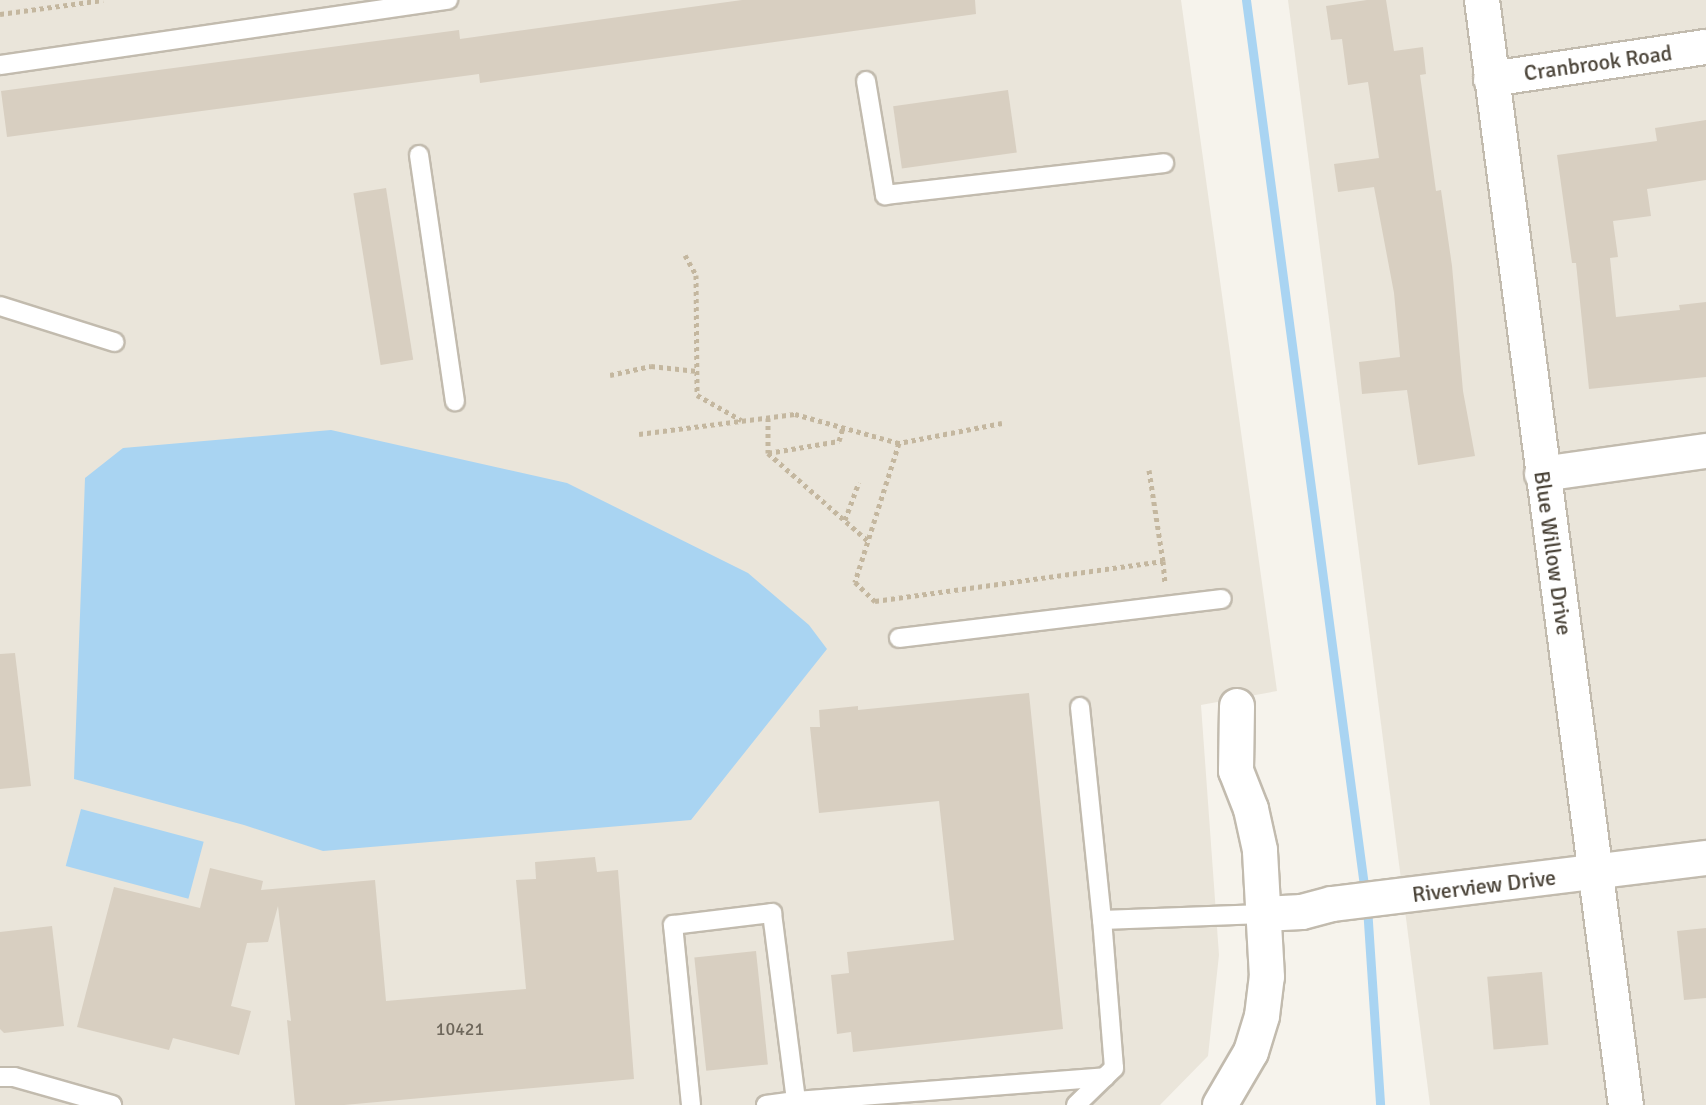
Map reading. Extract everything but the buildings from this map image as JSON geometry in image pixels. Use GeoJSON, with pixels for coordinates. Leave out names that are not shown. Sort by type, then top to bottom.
{"type":"FeatureCollection","features":[{"type":"Feature","properties":{"kind":"street","name":"Blue Willow Drive"},"geometry":{"type":"LineString","coordinates":[[1482,0],[1626,1105]]}},
{"type":"Feature","properties":{"kind":"street","name":"Cranbrook Road"},"geometry":{"type":"LineString","coordinates":[[1491,79],[1706,47]]}},
{"type":"Feature","properties":{"kind":"street"},"geometry":{"type":"LineString","coordinates":[[1542,474],[1706,451]]}},
{"type":"Feature","properties":{"kind":"street"},"geometry":{"type":"LineString","coordinates":[[1220,1105],[1251,1052],[1262,1016],[1267,977],[1260,850],[1236,771],[1237,706]]}},
{"type":"Feature","properties":{"kind":"street","name":"Riverview Drive"},"geometry":{"type":"LineString","coordinates":[[1263,914],[1302,912],[1332,904],[1706,858]]}},
{"type":"Feature","properties":{"kind":"lane"},"geometry":{"type":"LineString","coordinates":[[0,65],[448,0]]}},
{"type":"Feature","properties":{"kind":"lane"},"geometry":{"type":"LineString","coordinates":[[866,81],[885,195],[1164,163]]}},
{"type":"Feature","properties":{"kind":"lane"},"geometry":{"type":"LineString","coordinates":[[419,155],[455,401]]}},
{"type":"Feature","properties":{"kind":"lane"},"geometry":{"type":"LineString","coordinates":[[0,306],[114,342]]}},
{"type":"Feature","properties":{"kind":"lane"},"geometry":{"type":"LineString","coordinates":[[899,638],[1222,599]]}},
{"type":"Feature","properties":{"kind":"lane"},"geometry":{"type":"LineString","coordinates":[[1076,1105],[1114,1068],[1080,707]]}},
{"type":"Feature","properties":{"kind":"lane"},"geometry":{"type":"LineString","coordinates":[[691,1105],[673,925],[772,913],[796,1101]]}},
{"type":"Feature","properties":{"kind":"lane"},"geometry":{"type":"LineString","coordinates":[[1102,920],[1263,914]]}},
{"type":"Feature","properties":{"kind":"lane"},"geometry":{"type":"LineString","coordinates":[[0,1077],[14,1077],[112,1105]]}},
{"type":"Feature","properties":{"kind":"lane"},"geometry":{"type":"LineString","coordinates":[[766,1105],[1105,1077]]}},
{"type":"Feature","properties":{"kind":"path"},"geometry":{"type":"LineString","coordinates":[[0,14],[103,0]]}},
{"type":"Feature","properties":{"kind":"path"},"geometry":{"type":"LineString","coordinates":[[685,255],[696,275],[697,395],[742,421]]}},
{"type":"Feature","properties":{"kind":"path"},"geometry":{"type":"LineString","coordinates":[[610,375],[651,366],[697,371]]}},
{"type":"Feature","properties":{"kind":"path"},"geometry":{"type":"LineString","coordinates":[[639,434],[795,414],[899,443],[1002,423]]}},
{"type":"Feature","properties":{"kind":"path"},"geometry":{"type":"LineString","coordinates":[[768,418],[768,453],[868,541]]}},
{"type":"Feature","properties":{"kind":"path"},"geometry":{"type":"LineString","coordinates":[[768,453],[839,441],[843,427]]}},
{"type":"Feature","properties":{"kind":"path"},"geometry":{"type":"LineString","coordinates":[[899,443],[855,582],[875,601],[1163,561]]}},
{"type":"Feature","properties":{"kind":"path"},"geometry":{"type":"LineString","coordinates":[[1149,470],[1168,605]]}},
{"type":"Feature","properties":{"kind":"path"},"geometry":{"type":"LineString","coordinates":[[845,520],[859,482]]}},
{"type":"Feature","properties":{"kind":"shaded area"},"geometry":{"type":"Polygon","coordinates":[[[0,0],[1181,0],[1277,691],[1201,705],[1219,955],[1208,1056],[1160,1105],[0,1105],[0,0]]]}},
{"type":"Feature","properties":{"kind":"shaded area"},"geometry":{"type":"Polygon","coordinates":[[[1288,0],[1706,0],[1706,1105],[1430,1105],[1288,0]]]}},
{"type":"Feature","properties":{"kind":"water"},"geometry":{"type":"Polygon","coordinates":[[[331,430],[567,483],[748,573],[809,625],[827,649],[691,820],[323,851],[244,825],[74,779],[85,478],[123,448],[331,430]]]}},
{"type":"Feature","properties":{"kind":"water"},"geometry":{"type":"Polygon","coordinates":[[[81,809],[204,842],[188,899],[66,866],[81,809]]]}},
{"type":"Feature","properties":{"kind":"waterway"},"geometry":{"type":"LineString","coordinates":[[1246,0],[1365,893]]}},
{"type":"Feature","properties":{"kind":"waterway"},"geometry":{"type":"LineString","coordinates":[[1367,907],[1380,1105]]}}]}
